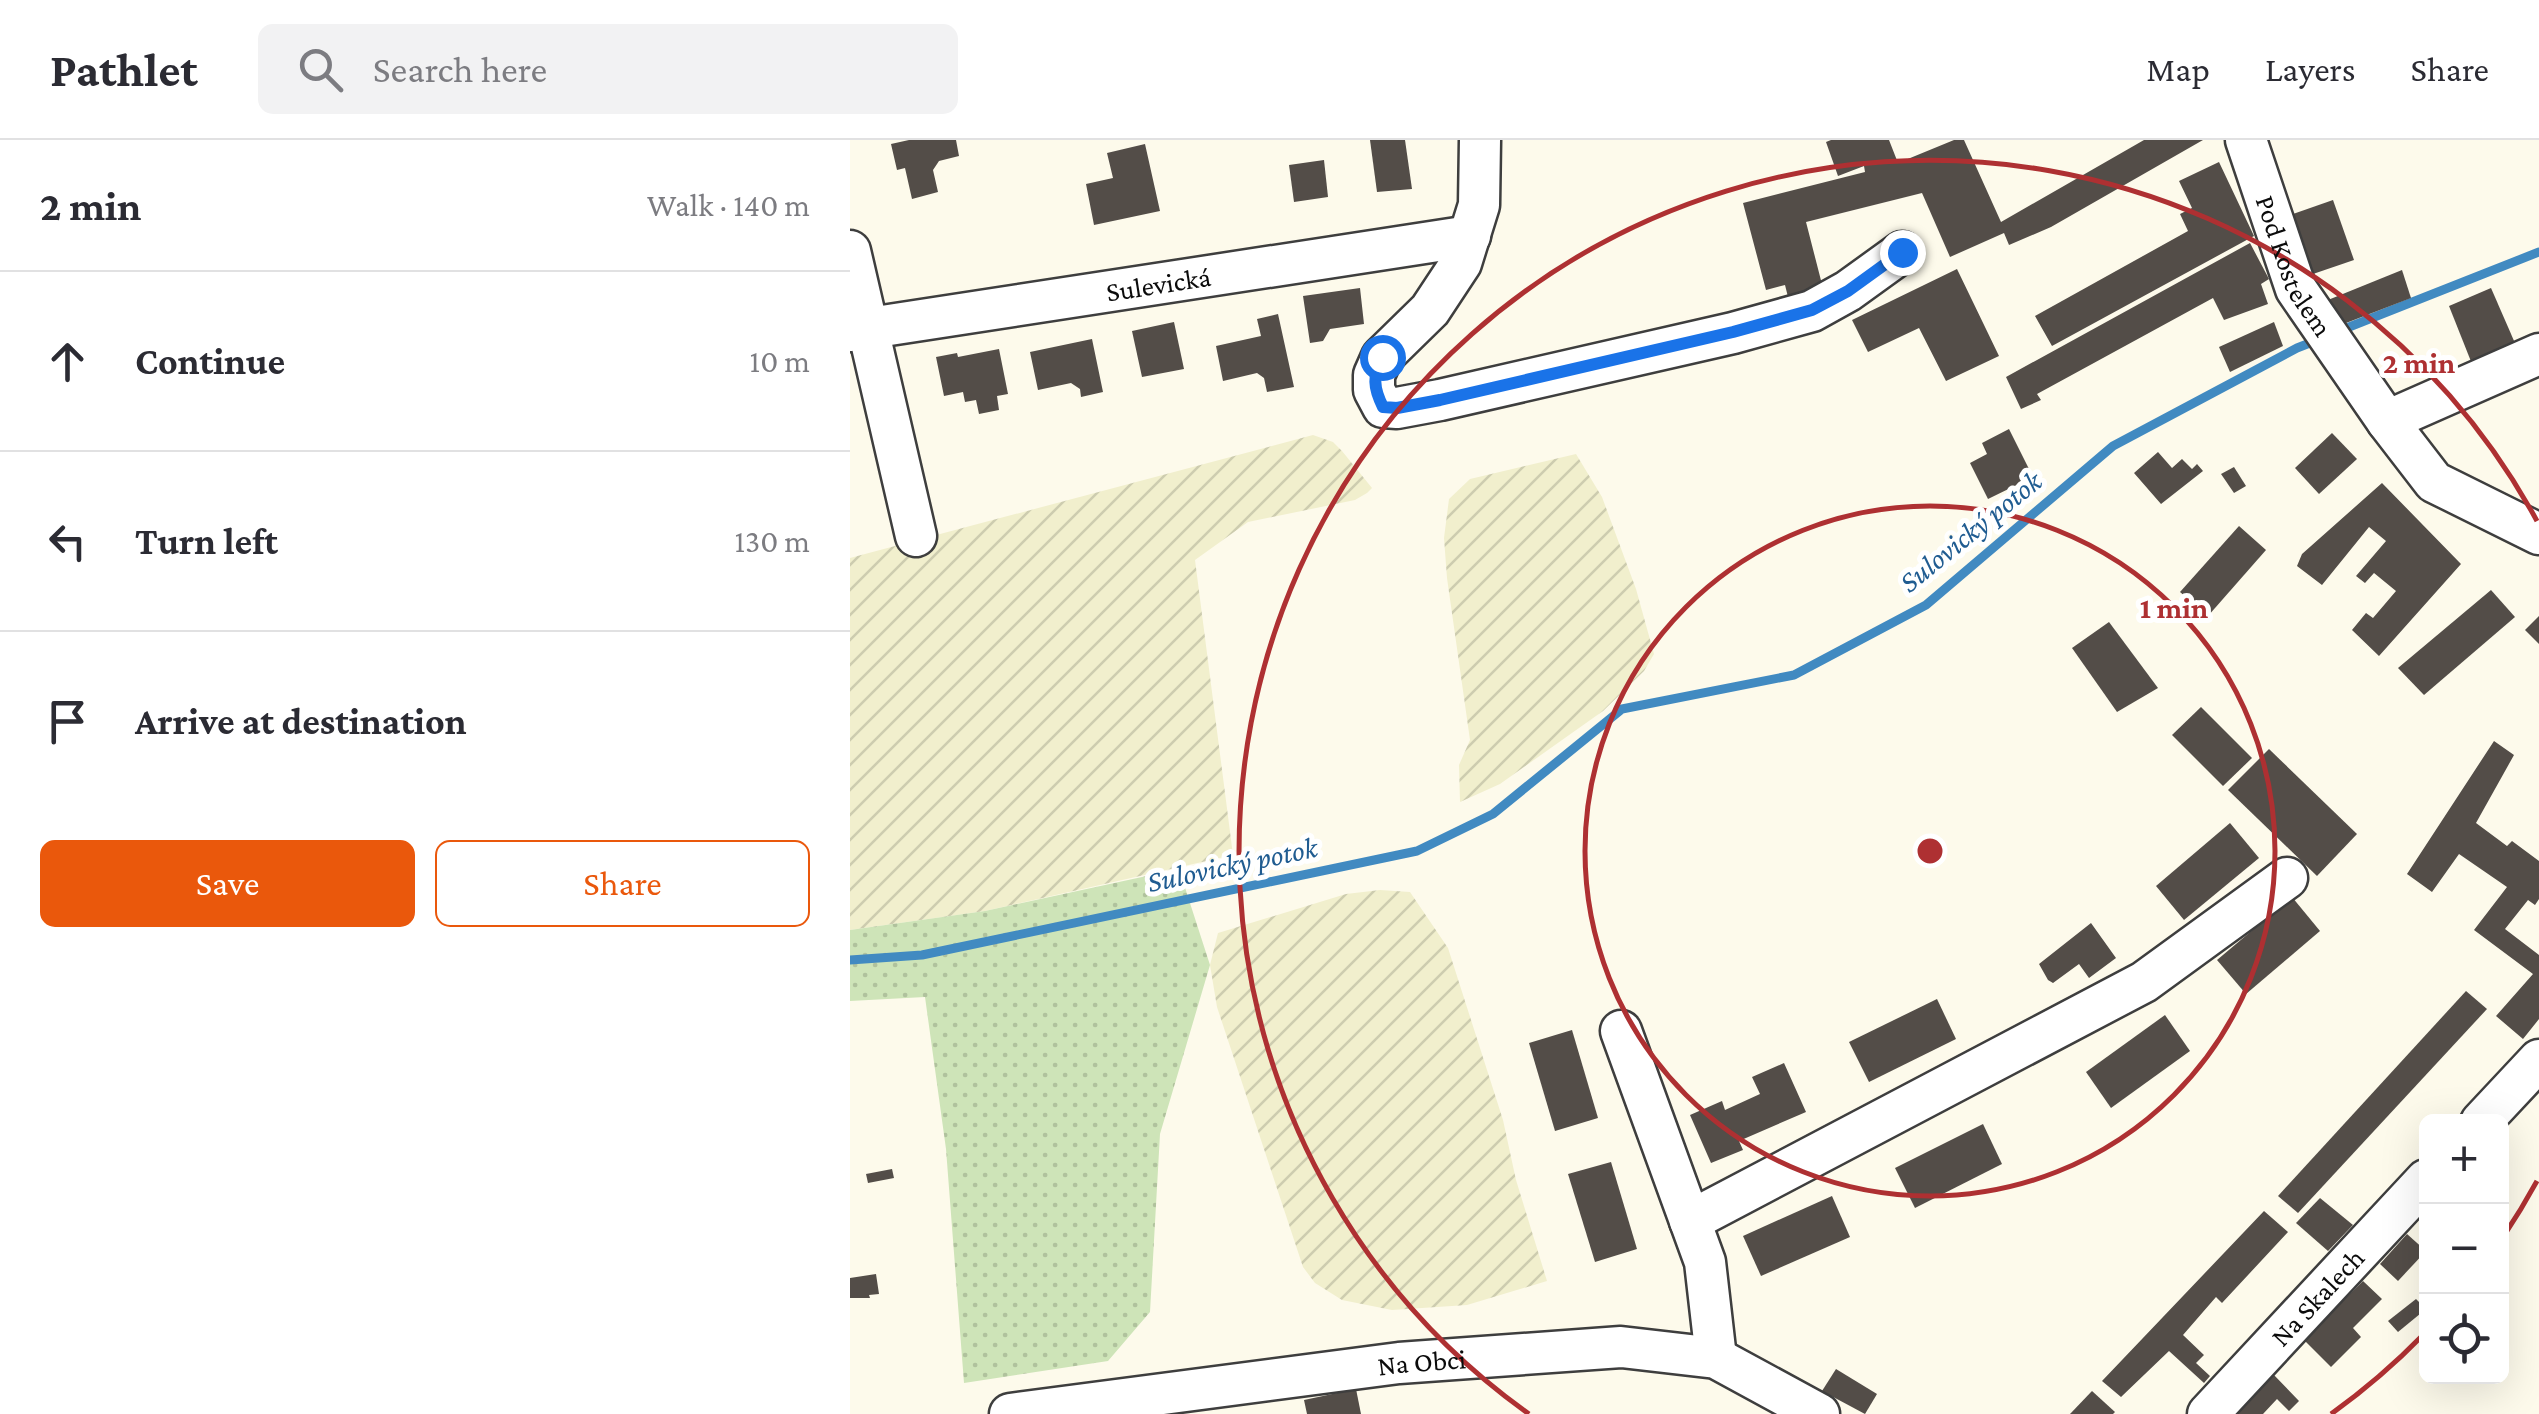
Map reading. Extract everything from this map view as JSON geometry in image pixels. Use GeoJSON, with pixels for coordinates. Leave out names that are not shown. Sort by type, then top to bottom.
{"type":"FeatureCollection","features":[{"type":"Feature","properties":{"kind":"street"},"geometry":{"type":"LineString","coordinates":[[1480,140],[1481,183],[1461,264],[1430,310],[1382,357],[1374,375],[1374,390],[1383,407],[1440,400],[1812,310],[1862,282],[1902,252]]}},
{"type":"Feature","properties":{"kind":"street","name":"Pod Kostelem"},"geometry":{"type":"LineString","coordinates":[[2246,140],[2296,290],[2387,421],[2434,482],[2539,534]]}},
{"type":"Feature","properties":{"kind":"street","name":"Sulevická"},"geometry":{"type":"LineString","coordinates":[[859,329],[1470,236]]}},
{"type":"Feature","properties":{"kind":"street"},"geometry":{"type":"LineString","coordinates":[[850,251],[859,329],[916,536]]}},
{"type":"Feature","properties":{"kind":"street"},"geometry":{"type":"LineString","coordinates":[[2387,421],[2539,354]]}},
{"type":"Feature","properties":{"kind":"street"},"geometry":{"type":"LineString","coordinates":[[1690,1221],[2144,982],[2287,878]]}},
{"type":"Feature","properties":{"kind":"street"},"geometry":{"type":"LineString","coordinates":[[1620,1032],[1705,1262],[1716,1358]]}},
{"type":"Feature","properties":{"kind":"street"},"geometry":{"type":"LineString","coordinates":[[2488,1114],[2539,1060]]}},
{"type":"Feature","properties":{"kind":"street","name":"Na Skalech"},"geometry":{"type":"LineString","coordinates":[[2208,1414],[2419,1188]]}},
{"type":"Feature","properties":{"kind":"street","name":"Na Obci"},"geometry":{"type":"LineString","coordinates":[[1010,1414],[1399,1363],[1621,1348],[1716,1358],[1819,1414]]}},
{"type":"Feature","properties":{"kind":"shaded area"},"geometry":{"type":"Polygon","coordinates":[[[1313,435],[1333,442],[1372,488],[1355,500],[1248,522],[1195,560],[1233,855],[985,911],[850,930],[850,558],[1313,435]]]}},
{"type":"Feature","properties":{"kind":"shaded area"},"geometry":{"type":"Polygon","coordinates":[[[1576,454],[1602,497],[1636,589],[1654,654],[1644,671],[1603,711],[1500,784],[1460,802],[1459,765],[1470,740],[1447,578],[1444,538],[1449,499],[1470,479],[1576,454]]]}},
{"type":"Feature","properties":{"kind":"shaded area"},"geometry":{"type":"Polygon","coordinates":[[[1410,892],[1448,948],[1503,1120],[1516,1180],[1547,1281],[1467,1305],[1392,1310],[1342,1300],[1315,1283],[1303,1267],[1217,1007],[1210,965],[1218,933],[1346,894],[1410,892]]]}},
{"type":"Feature","properties":{"kind":"green space"},"geometry":{"type":"Polygon","coordinates":[[[1179,869],[1210,965],[1160,1134],[1150,1312],[1108,1361],[964,1383],[946,1149],[925,997],[850,1001],[850,930],[985,911],[1179,869]]]}},
{"type":"Feature","properties":{"kind":"building"},"geometry":{"type":"Polygon","coordinates":[[[956,140],[959,156],[939,161],[933,170],[938,192],[912,199],[905,168],[897,170],[891,144],[956,140]]]}},
{"type":"Feature","properties":{"kind":"building"},"geometry":{"type":"Polygon","coordinates":[[[1370,140],[1405,140],[1412,189],[1377,192],[1370,140]]]}},
{"type":"Feature","properties":{"kind":"building"},"geometry":{"type":"Polygon","coordinates":[[[1889,140],[1898,163],[1954,140],[1964,140],[2001,222],[2144,140],[2203,140],[2051,227],[2009,245],[2004,233],[1950,257],[1922,193],[1806,222],[1825,296],[1790,305],[1785,285],[1766,290],[1743,203],[1865,172],[1864,166],[1838,176],[1826,142],[1889,140]]]}},
{"type":"Feature","properties":{"kind":"building"},"geometry":{"type":"Polygon","coordinates":[[[1145,144],[1160,211],[1094,225],[1086,184],[1113,178],[1107,153],[1145,144]]]}},
{"type":"Feature","properties":{"kind":"building"},"geometry":{"type":"Polygon","coordinates":[[[1324,160],[1328,197],[1294,202],[1289,165],[1324,160]]]}},
{"type":"Feature","properties":{"kind":"building"},"geometry":{"type":"Polygon","coordinates":[[[2219,162],[2254,236],[2052,346],[2035,316],[2188,231],[2180,214],[2192,208],[2179,181],[2219,162]]]}},
{"type":"Feature","properties":{"kind":"building"},"geometry":{"type":"Polygon","coordinates":[[[2333,200],[2354,260],[2313,274],[2293,214],[2333,200]]]}},
{"type":"Feature","properties":{"kind":"building"},"geometry":{"type":"Polygon","coordinates":[[[2250,243],[2269,279],[2261,284],[2268,304],[2224,320],[2213,298],[2037,394],[2041,400],[2021,409],[2006,377],[2250,243]]]}},
{"type":"Feature","properties":{"kind":"building"},"geometry":{"type":"Polygon","coordinates":[[[1957,269],[1999,356],[1946,381],[1919,328],[1868,352],[1852,320],[1957,269]]]}},
{"type":"Feature","properties":{"kind":"building"},"geometry":{"type":"Polygon","coordinates":[[[2402,270],[2411,298],[2333,328],[2323,302],[2402,270]]]}},
{"type":"Feature","properties":{"kind":"building"},"geometry":{"type":"Polygon","coordinates":[[[1360,288],[1364,324],[1330,329],[1323,341],[1310,343],[1303,296],[1360,288]]]}},
{"type":"Feature","properties":{"kind":"building"},"geometry":{"type":"Polygon","coordinates":[[[2491,288],[2518,350],[2474,369],[2449,306],[2491,288]]]}},
{"type":"Feature","properties":{"kind":"building"},"geometry":{"type":"Polygon","coordinates":[[[1278,314],[1294,387],[1267,392],[1264,378],[1257,373],[1223,381],[1216,346],[1261,336],[1257,319],[1278,314]]]}},
{"type":"Feature","properties":{"kind":"building"},"geometry":{"type":"Polygon","coordinates":[[[1174,322],[1184,369],[1142,377],[1132,331],[1174,322]]]}},
{"type":"Feature","properties":{"kind":"building"},"geometry":{"type":"Polygon","coordinates":[[[2274,322],[2283,346],[2230,372],[2219,347],[2274,322]]]}},
{"type":"Feature","properties":{"kind":"building"},"geometry":{"type":"Polygon","coordinates":[[[1092,339],[1103,392],[1081,397],[1080,389],[1071,383],[1038,390],[1030,352],[1092,339]]]}},
{"type":"Feature","properties":{"kind":"building"},"geometry":{"type":"Polygon","coordinates":[[[999,349],[1008,394],[997,396],[999,410],[979,414],[976,400],[965,402],[963,392],[944,396],[936,357],[999,349]]]}},
{"type":"Feature","properties":{"kind":"building"},"geometry":{"type":"Polygon","coordinates":[[[2009,429],[2033,477],[1988,499],[1970,463],[1987,454],[1982,443],[2009,429]]]}},
{"type":"Feature","properties":{"kind":"building"},"geometry":{"type":"Polygon","coordinates":[[[2332,433],[2357,459],[2319,494],[2295,468],[2332,433]]]}},
{"type":"Feature","properties":{"kind":"building"},"geometry":{"type":"Polygon","coordinates":[[[2158,452],[2172,468],[2182,459],[2192,469],[2197,464],[2203,471],[2161,504],[2134,473],[2158,452]]]}},
{"type":"Feature","properties":{"kind":"building"},"geometry":{"type":"Polygon","coordinates":[[[2234,467],[2246,486],[2234,493],[2221,474],[2234,467]]]}},
{"type":"Feature","properties":{"kind":"building"},"geometry":{"type":"Polygon","coordinates":[[[2382,483],[2461,564],[2379,656],[2352,630],[2366,613],[2373,618],[2396,591],[2374,573],[2365,583],[2356,576],[2386,541],[2369,527],[2322,585],[2297,566],[2302,554],[2382,483]]]}},
{"type":"Feature","properties":{"kind":"building"},"geometry":{"type":"Polygon","coordinates":[[[2239,526],[2266,550],[2208,616],[2180,592],[2239,526]]]}},
{"type":"Feature","properties":{"kind":"building"},"geometry":{"type":"Polygon","coordinates":[[[2491,590],[2515,617],[2424,695],[2398,668],[2491,590]]]}},
{"type":"Feature","properties":{"kind":"building"},"geometry":{"type":"Polygon","coordinates":[[[2539,616],[2539,644],[2525,630],[2539,616]]]}},
{"type":"Feature","properties":{"kind":"building"},"geometry":{"type":"Polygon","coordinates":[[[2109,622],[2158,688],[2117,712],[2072,648],[2109,622]]]}},
{"type":"Feature","properties":{"kind":"building"},"geometry":{"type":"Polygon","coordinates":[[[2201,707],[2252,758],[2223,786],[2172,735],[2201,707]]]}},
{"type":"Feature","properties":{"kind":"building"},"geometry":{"type":"Polygon","coordinates":[[[2494,741],[2514,755],[2476,823],[2507,846],[2512,841],[2539,861],[2539,899],[2535,905],[2528,900],[2505,929],[2539,955],[2539,1019],[2523,1039],[2496,1016],[2533,974],[2474,930],[2507,887],[2459,854],[2432,892],[2407,874],[2494,741]]]}},
{"type":"Feature","properties":{"kind":"building"},"geometry":{"type":"Polygon","coordinates":[[[2269,749],[2357,834],[2317,876],[2228,790],[2269,749]]]}},
{"type":"Feature","properties":{"kind":"building"},"geometry":{"type":"Polygon","coordinates":[[[2230,823],[2259,858],[2184,920],[2156,886],[2230,823]]]}},
{"type":"Feature","properties":{"kind":"building"},"geometry":{"type":"Polygon","coordinates":[[[2292,897],[2320,931],[2246,994],[2217,960],[2292,897]]]}},
{"type":"Feature","properties":{"kind":"building"},"geometry":{"type":"Polygon","coordinates":[[[2091,923],[2116,958],[2089,978],[2079,964],[2053,983],[2048,980],[2039,964],[2091,923]]]}},
{"type":"Feature","properties":{"kind":"building"},"geometry":{"type":"Polygon","coordinates":[[[2466,991],[2487,1009],[2298,1213],[2278,1196],[2466,991]]]}},
{"type":"Feature","properties":{"kind":"building"},"geometry":{"type":"Polygon","coordinates":[[[1937,999],[1956,1039],[1869,1082],[1849,1042],[1937,999]]]}},
{"type":"Feature","properties":{"kind":"building"},"geometry":{"type":"Polygon","coordinates":[[[2165,1015],[2190,1051],[2111,1108],[2086,1072],[2165,1015]]]}},
{"type":"Feature","properties":{"kind":"building"},"geometry":{"type":"Polygon","coordinates":[[[1572,1030],[1598,1118],[1555,1131],[1529,1043],[1572,1030]]]}},
{"type":"Feature","properties":{"kind":"building"},"geometry":{"type":"Polygon","coordinates":[[[1784,1063],[1806,1112],[1739,1141],[1743,1150],[1711,1163],[1690,1115],[1722,1101],[1725,1110],[1760,1094],[1752,1077],[1784,1063]]]}},
{"type":"Feature","properties":{"kind":"building"},"geometry":{"type":"Polygon","coordinates":[[[1983,1124],[2002,1164],[1915,1208],[1895,1168],[1983,1124]]]}},
{"type":"Feature","properties":{"kind":"building"},"geometry":{"type":"Polygon","coordinates":[[[1611,1162],[1637,1249],[1595,1262],[1568,1174],[1611,1162]]]}},
{"type":"Feature","properties":{"kind":"building"},"geometry":{"type":"Polygon","coordinates":[[[892,1169],[894,1178],[868,1183],[866,1174],[892,1169]]]}},
{"type":"Feature","properties":{"kind":"building"},"geometry":{"type":"Polygon","coordinates":[[[1832,1196],[1850,1237],[1761,1276],[1743,1236],[1832,1196]]]}},
{"type":"Feature","properties":{"kind":"building"},"geometry":{"type":"Polygon","coordinates":[[[2320,1198],[2353,1225],[2328,1251],[2296,1223],[2320,1198]]]}},
{"type":"Feature","properties":{"kind":"building"},"geometry":{"type":"Polygon","coordinates":[[[2264,1211],[2288,1232],[2222,1303],[2216,1297],[2183,1335],[2204,1355],[2196,1363],[2210,1376],[2204,1383],[2169,1351],[2121,1397],[2102,1381],[2264,1211]]]}},
{"type":"Feature","properties":{"kind":"building"},"geometry":{"type":"Polygon","coordinates":[[[2407,1234],[2419,1245],[2419,1258],[2398,1281],[2380,1264],[2407,1234]]]}},
{"type":"Feature","properties":{"kind":"building"},"geometry":{"type":"Polygon","coordinates":[[[876,1274],[879,1294],[850,1298],[850,1278],[876,1274]]]}},
{"type":"Feature","properties":{"kind":"building"},"geometry":{"type":"Polygon","coordinates":[[[2363,1281],[2382,1299],[2353,1328],[2361,1337],[2331,1367],[2304,1340],[2363,1281]]]}},
{"type":"Feature","properties":{"kind":"building"},"geometry":{"type":"Polygon","coordinates":[[[2416,1299],[2419,1302],[2419,1315],[2398,1332],[2388,1321],[2416,1299]]]}},
{"type":"Feature","properties":{"kind":"building"},"geometry":{"type":"Polygon","coordinates":[[[1836,1369],[1877,1394],[1865,1414],[1822,1391],[1836,1369]]]}},
{"type":"Feature","properties":{"kind":"building"},"geometry":{"type":"Polygon","coordinates":[[[2272,1373],[2299,1401],[2289,1411],[2277,1399],[2263,1414],[2233,1414],[2272,1373]]]}},
{"type":"Feature","properties":{"kind":"building"},"geometry":{"type":"Polygon","coordinates":[[[1356,1389],[1361,1414],[1307,1414],[1304,1400],[1356,1389]]]}},
{"type":"Feature","properties":{"kind":"building"},"geometry":{"type":"Polygon","coordinates":[[[2092,1391],[2115,1412],[2070,1414],[2092,1391]]]}},
{"type":"Feature","properties":{"kind":"waterway","name":"Sulovický potok"},"geometry":{"type":"LineString","coordinates":[[2339,331],[2539,252]]}},
{"type":"Feature","properties":{"kind":"waterway","name":"Sulovický potok"},"geometry":{"type":"LineString","coordinates":[[850,960],[922,955],[1417,851],[1493,814],[1622,709],[1794,675],[1926,605],[2113,446],[2320,339]]}},
{"type":"Feature","properties":{"kind":"route"},"geometry":{"type":"LineString","coordinates":[[1382,357],[1374,375],[1374,390],[1383,407],[1440,400],[1812,310],[1848,291],[1902,252]]}}]}
